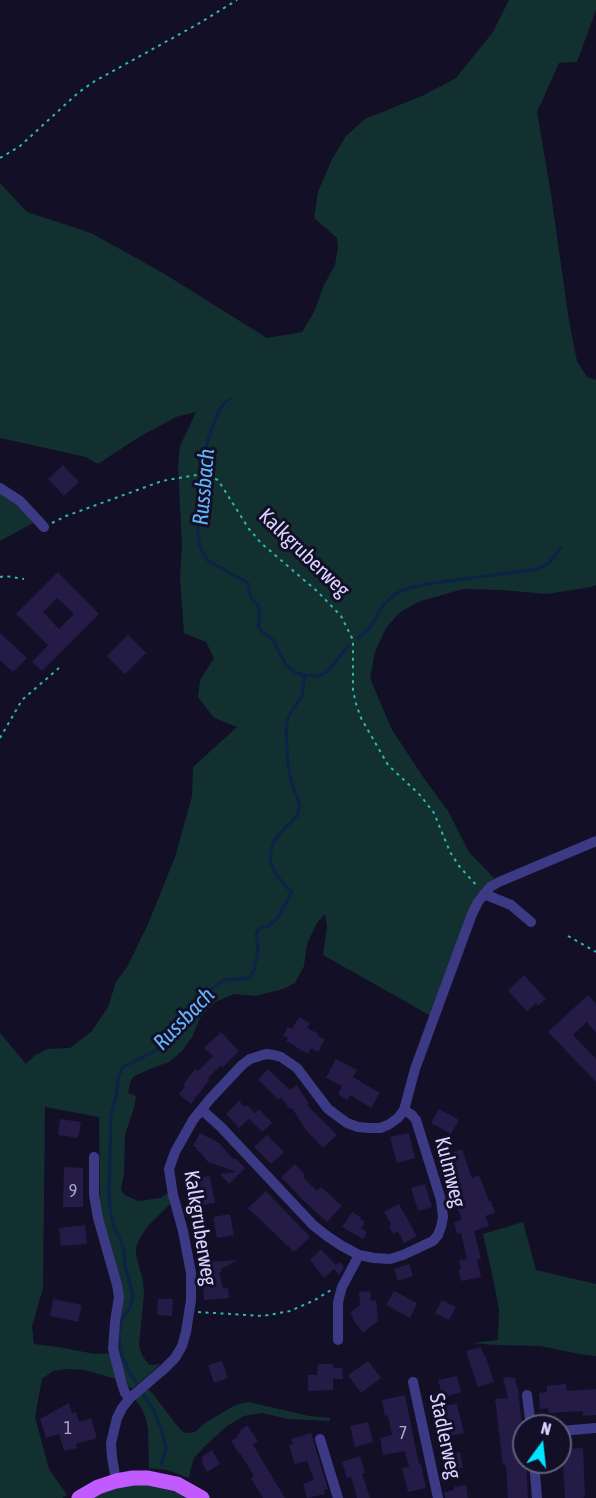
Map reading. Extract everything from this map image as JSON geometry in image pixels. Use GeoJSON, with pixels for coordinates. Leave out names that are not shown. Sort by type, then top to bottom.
{"type":"FeatureCollection","features":[{"type":"Feature","properties":{"kind":"main road"},"geometry":{"type":"LineString","coordinates":[[79,1498],[98,1487],[116,1481],[148,1478],[162,1480],[190,1490],[202,1498]]}},
{"type":"Feature","properties":{"kind":"street"},"geometry":{"type":"LineString","coordinates":[[0,488],[20,501],[44,527]]}},
{"type":"Feature","properties":{"kind":"street"},"geometry":{"type":"LineString","coordinates":[[404,1110],[415,1070],[478,902],[490,887],[499,882],[596,841]]}},
{"type":"Feature","properties":{"kind":"street"},"geometry":{"type":"LineString","coordinates":[[484,894],[511,905],[531,922]]}},
{"type":"Feature","properties":{"kind":"street","name":"Kalkgruberweg"},"geometry":{"type":"LineString","coordinates":[[116,1481],[111,1457],[111,1443],[122,1408],[135,1393],[174,1358],[182,1346],[186,1332],[190,1312],[191,1273],[169,1169],[185,1133],[202,1110],[242,1065],[250,1059],[274,1054],[289,1061],[303,1075],[328,1109],[347,1123],[358,1127],[380,1128],[388,1125],[404,1110]]}},
{"type":"Feature","properties":{"kind":"street","name":"Kulmweg"},"geometry":{"type":"LineString","coordinates":[[202,1110],[327,1236],[359,1255],[390,1259],[433,1241],[438,1235],[443,1216],[441,1200],[416,1120],[404,1110]]}},
{"type":"Feature","properties":{"kind":"street"},"geometry":{"type":"LineString","coordinates":[[94,1157],[94,1195],[98,1218],[119,1297],[113,1349],[125,1393],[135,1393]]}},
{"type":"Feature","properties":{"kind":"street"},"geometry":{"type":"LineString","coordinates":[[338,1340],[338,1303],[342,1287],[359,1255]]}},
{"type":"Feature","properties":{"kind":"street","name":"Stadlerweg"},"geometry":{"type":"LineString","coordinates":[[413,1382],[438,1498]]}},
{"type":"Feature","properties":{"kind":"street"},"geometry":{"type":"LineString","coordinates":[[527,1395],[529,1414]]}},
{"type":"Feature","properties":{"kind":"street"},"geometry":{"type":"LineString","coordinates":[[572,1430],[596,1428]]}},
{"type":"Feature","properties":{"kind":"street"},"geometry":{"type":"LineString","coordinates":[[320,1439],[338,1498]]}},
{"type":"Feature","properties":{"kind":"street"},"geometry":{"type":"LineString","coordinates":[[535,1474],[537,1498]]}},
{"type":"Feature","properties":{"kind":"path"},"geometry":{"type":"LineString","coordinates":[[0,158],[19,147],[79,92],[237,0]]}},
{"type":"Feature","properties":{"kind":"path","name":"Kalkgruberweg"},"geometry":{"type":"LineString","coordinates":[[44,527],[66,516],[162,481],[202,474],[218,480],[243,522],[261,543],[318,592],[341,616],[353,640],[353,682],[356,704],[369,734],[388,765],[420,795],[434,813],[450,852],[459,866],[484,894]]}},
{"type":"Feature","properties":{"kind":"path"},"geometry":{"type":"LineString","coordinates":[[0,577],[24,579]]}},
{"type":"Feature","properties":{"kind":"path"},"geometry":{"type":"LineString","coordinates":[[0,738],[22,700],[59,668]]}},
{"type":"Feature","properties":{"kind":"path"},"geometry":{"type":"LineString","coordinates":[[568,936],[596,951]]}},
{"type":"Feature","properties":{"kind":"path"},"geometry":{"type":"LineString","coordinates":[[190,1312],[263,1316],[290,1311],[334,1288],[342,1287]]}},
{"type":"Feature","properties":{"kind":"green space"},"geometry":{"type":"Polygon","coordinates":[[[509,0],[596,0],[596,10],[577,62],[559,63],[537,112],[577,361],[587,377],[596,380],[596,585],[547,594],[463,589],[418,602],[399,613],[386,628],[375,652],[370,678],[391,728],[448,811],[469,852],[495,879],[483,890],[431,1016],[323,955],[327,927],[325,914],[317,923],[307,944],[304,966],[295,983],[283,989],[256,996],[234,994],[215,1002],[200,1018],[192,1037],[182,1051],[169,1062],[133,1077],[128,1093],[136,1096],[125,1135],[121,1190],[125,1195],[138,1201],[160,1198],[168,1193],[171,1203],[147,1227],[136,1247],[144,1294],[139,1346],[149,1365],[161,1364],[132,1389],[128,1386],[116,1348],[120,1301],[100,1208],[99,1117],[45,1107],[43,1288],[32,1327],[34,1344],[95,1354],[112,1353],[116,1379],[84,1370],[67,1369],[53,1371],[42,1379],[35,1417],[49,1469],[67,1495],[62,1498],[0,1498],[0,1033],[26,1064],[34,1056],[47,1049],[70,1048],[92,1031],[108,1007],[116,982],[127,967],[148,924],[175,857],[192,796],[193,767],[237,727],[214,718],[198,697],[200,680],[214,658],[206,642],[184,633],[180,578],[182,547],[178,467],[180,446],[196,412],[176,417],[139,437],[98,464],[86,457],[0,438],[0,183],[27,212],[91,233],[163,273],[267,338],[302,332],[314,312],[324,285],[335,265],[337,238],[314,218],[318,192],[331,161],[346,136],[365,119],[424,95],[456,78],[493,32],[509,0]]]}},
{"type":"Feature","properties":{"kind":"green space"},"geometry":{"type":"Polygon","coordinates":[[[0,492],[24,510],[33,523],[0,541],[0,492]]]}},
{"type":"Feature","properties":{"kind":"green space"},"geometry":{"type":"Polygon","coordinates":[[[523,1222],[536,1270],[596,1284],[596,1356],[540,1346],[471,1343],[498,1340],[499,1310],[483,1234],[523,1222]]]}},
{"type":"Feature","properties":{"kind":"green space"},"geometry":{"type":"Polygon","coordinates":[[[147,1388],[186,1433],[195,1432],[230,1408],[249,1402],[309,1416],[330,1418],[330,1421],[288,1419],[262,1413],[244,1416],[227,1426],[194,1458],[189,1478],[167,1470],[149,1468],[146,1419],[135,1399],[147,1388]]]}},
{"type":"Feature","properties":{"kind":"green space"},"geometry":{"type":"Polygon","coordinates":[[[141,1484],[162,1485],[192,1498],[88,1498],[118,1487],[141,1484]]]}},
{"type":"Feature","properties":{"kind":"building"},"geometry":{"type":"Polygon","coordinates":[[[63,465],[79,482],[64,496],[48,479],[63,465]]]}},
{"type":"Feature","properties":{"kind":"building"},"geometry":{"type":"Polygon","coordinates":[[[58,572],[99,614],[42,671],[32,662],[48,645],[16,614],[58,572]],[[57,598],[43,612],[59,629],[74,614],[57,598]]]}},
{"type":"Feature","properties":{"kind":"building"},"geometry":{"type":"Polygon","coordinates":[[[0,633],[27,658],[13,672],[0,660],[0,633]]]}},
{"type":"Feature","properties":{"kind":"building"},"geometry":{"type":"Polygon","coordinates":[[[128,635],[146,653],[125,674],[107,656],[128,635]]]}},
{"type":"Feature","properties":{"kind":"building"},"geometry":{"type":"Polygon","coordinates":[[[524,975],[546,999],[538,1006],[536,1003],[527,1011],[508,991],[524,975]]]}},
{"type":"Feature","properties":{"kind":"building"},"geometry":{"type":"Polygon","coordinates":[[[588,995],[596,1004],[596,1033],[587,1022],[573,1035],[596,1059],[596,1082],[548,1032],[588,995]]]}},
{"type":"Feature","properties":{"kind":"building"},"geometry":{"type":"Polygon","coordinates":[[[299,1017],[310,1023],[307,1028],[325,1039],[318,1052],[311,1048],[308,1054],[286,1041],[288,1038],[283,1036],[288,1027],[292,1029],[299,1017]]]}},
{"type":"Feature","properties":{"kind":"building"},"geometry":{"type":"Polygon","coordinates":[[[221,1032],[239,1051],[208,1078],[209,1080],[191,1104],[179,1094],[195,1069],[198,1071],[213,1056],[204,1048],[221,1032]]]}},
{"type":"Feature","properties":{"kind":"building"},"geometry":{"type":"Polygon","coordinates":[[[336,1059],[357,1070],[353,1077],[380,1093],[371,1108],[350,1095],[347,1100],[338,1094],[342,1086],[326,1078],[336,1059]]]}},
{"type":"Feature","properties":{"kind":"building"},"geometry":{"type":"Polygon","coordinates":[[[268,1069],[290,1090],[297,1085],[309,1104],[307,1105],[337,1135],[323,1148],[306,1130],[292,1108],[290,1109],[281,1097],[279,1100],[258,1080],[268,1069]]]}},
{"type":"Feature","properties":{"kind":"building"},"geometry":{"type":"Polygon","coordinates":[[[239,1101],[255,1113],[258,1110],[261,1111],[272,1123],[262,1132],[249,1119],[239,1128],[226,1114],[239,1101]]]}},
{"type":"Feature","properties":{"kind":"building"},"geometry":{"type":"Polygon","coordinates":[[[439,1109],[459,1120],[451,1134],[431,1123],[439,1109]]]}},
{"type":"Feature","properties":{"kind":"building"},"geometry":{"type":"Polygon","coordinates":[[[60,1119],[81,1122],[78,1138],[58,1135],[60,1119]]]}},
{"type":"Feature","properties":{"kind":"building"},"geometry":{"type":"Polygon","coordinates":[[[200,1133],[219,1143],[233,1159],[235,1158],[245,1168],[229,1184],[220,1174],[236,1172],[208,1162],[193,1146],[200,1133]]]}},
{"type":"Feature","properties":{"kind":"building"},"geometry":{"type":"Polygon","coordinates":[[[409,1133],[415,1158],[397,1163],[390,1137],[409,1133]]]}},
{"type":"Feature","properties":{"kind":"building"},"geometry":{"type":"Polygon","coordinates":[[[267,1135],[284,1152],[271,1164],[254,1147],[267,1135]]]}},
{"type":"Feature","properties":{"kind":"building"},"geometry":{"type":"Polygon","coordinates":[[[462,1149],[472,1178],[479,1175],[495,1213],[485,1216],[489,1226],[474,1231],[481,1259],[477,1259],[481,1277],[461,1281],[459,1260],[467,1259],[461,1233],[457,1234],[454,1222],[462,1220],[446,1178],[442,1179],[439,1170],[451,1166],[447,1155],[462,1149]]]}},
{"type":"Feature","properties":{"kind":"building"},"geometry":{"type":"Polygon","coordinates":[[[295,1164],[305,1175],[303,1177],[317,1191],[321,1187],[342,1206],[327,1222],[281,1177],[295,1164]]]}},
{"type":"Feature","properties":{"kind":"building"},"geometry":{"type":"Polygon","coordinates":[[[64,1167],[83,1168],[83,1207],[63,1207],[64,1167]]]}},
{"type":"Feature","properties":{"kind":"building"},"geometry":{"type":"Polygon","coordinates":[[[210,1176],[215,1203],[196,1206],[190,1179],[210,1176]]]}},
{"type":"Feature","properties":{"kind":"building"},"geometry":{"type":"Polygon","coordinates":[[[425,1184],[432,1207],[418,1211],[411,1188],[425,1184]]]}},
{"type":"Feature","properties":{"kind":"building"},"geometry":{"type":"Polygon","coordinates":[[[266,1191],[310,1237],[294,1252],[248,1208],[266,1191]]]}},
{"type":"Feature","properties":{"kind":"building"},"geometry":{"type":"Polygon","coordinates":[[[399,1204],[417,1236],[404,1243],[398,1231],[393,1234],[389,1226],[391,1224],[384,1212],[399,1204]]]}},
{"type":"Feature","properties":{"kind":"building"},"geometry":{"type":"Polygon","coordinates":[[[352,1212],[365,1222],[361,1228],[367,1232],[363,1239],[342,1227],[352,1212]]]}},
{"type":"Feature","properties":{"kind":"building"},"geometry":{"type":"Polygon","coordinates":[[[230,1214],[234,1235],[217,1238],[213,1217],[230,1214]]]}},
{"type":"Feature","properties":{"kind":"building"},"geometry":{"type":"Polygon","coordinates":[[[85,1225],[87,1244],[61,1246],[59,1228],[85,1225]]]}},
{"type":"Feature","properties":{"kind":"building"},"geometry":{"type":"Polygon","coordinates":[[[321,1249],[336,1265],[339,1262],[344,1267],[339,1275],[334,1269],[324,1278],[310,1260],[321,1249]]]}},
{"type":"Feature","properties":{"kind":"building"},"geometry":{"type":"Polygon","coordinates":[[[238,1260],[219,1272],[223,1289],[228,1288],[229,1298],[204,1300],[203,1286],[208,1285],[206,1262],[238,1260]]]}},
{"type":"Feature","properties":{"kind":"building"},"geometry":{"type":"Polygon","coordinates":[[[409,1264],[413,1276],[398,1281],[394,1269],[409,1264]]]}},
{"type":"Feature","properties":{"kind":"building"},"geometry":{"type":"Polygon","coordinates":[[[370,1291],[371,1301],[376,1300],[378,1321],[363,1333],[350,1313],[360,1305],[359,1292],[370,1291]]]}},
{"type":"Feature","properties":{"kind":"building"},"geometry":{"type":"Polygon","coordinates":[[[394,1291],[417,1303],[410,1318],[386,1305],[394,1291]]]}},
{"type":"Feature","properties":{"kind":"building"},"geometry":{"type":"Polygon","coordinates":[[[53,1299],[82,1305],[78,1322],[50,1316],[53,1299]]]}},
{"type":"Feature","properties":{"kind":"building"},"geometry":{"type":"Polygon","coordinates":[[[158,1299],[173,1299],[172,1316],[157,1315],[158,1299]]]}},
{"type":"Feature","properties":{"kind":"building"},"geometry":{"type":"Polygon","coordinates":[[[442,1300],[456,1307],[449,1320],[435,1313],[442,1300]]]}},
{"type":"Feature","properties":{"kind":"building"},"geometry":{"type":"Polygon","coordinates":[[[481,1347],[494,1382],[478,1387],[466,1351],[481,1347]]]}},
{"type":"Feature","properties":{"kind":"building"},"geometry":{"type":"Polygon","coordinates":[[[222,1361],[228,1378],[214,1383],[208,1365],[222,1361]]]}},
{"type":"Feature","properties":{"kind":"building"},"geometry":{"type":"Polygon","coordinates":[[[368,1361],[381,1378],[361,1393],[348,1375],[368,1361]]]}},
{"type":"Feature","properties":{"kind":"building"},"geometry":{"type":"Polygon","coordinates":[[[318,1364],[333,1364],[333,1368],[342,1368],[343,1379],[333,1379],[333,1390],[308,1391],[308,1375],[317,1375],[318,1364]]]}},
{"type":"Feature","properties":{"kind":"building"},"geometry":{"type":"Polygon","coordinates":[[[457,1376],[461,1392],[443,1398],[438,1380],[457,1376]]]}},
{"type":"Feature","properties":{"kind":"building"},"geometry":{"type":"Polygon","coordinates":[[[503,1378],[515,1378],[518,1390],[521,1414],[512,1414],[512,1474],[527,1474],[528,1498],[508,1498],[506,1465],[503,1465],[495,1399],[508,1398],[503,1378]]]}},
{"type":"Feature","properties":{"kind":"building"},"geometry":{"type":"Polygon","coordinates":[[[566,1384],[567,1391],[596,1389],[596,1415],[583,1416],[583,1411],[549,1413],[548,1408],[540,1409],[539,1393],[547,1392],[547,1386],[566,1384]]]}},
{"type":"Feature","properties":{"kind":"building"},"geometry":{"type":"Polygon","coordinates":[[[405,1395],[426,1488],[408,1492],[402,1468],[409,1467],[405,1451],[383,1455],[380,1438],[392,1435],[382,1400],[405,1395]]]}},
{"type":"Feature","properties":{"kind":"building"},"geometry":{"type":"Polygon","coordinates":[[[69,1403],[72,1413],[76,1412],[79,1422],[91,1418],[97,1438],[76,1444],[77,1448],[64,1451],[59,1434],[46,1438],[40,1419],[69,1403]]]}},
{"type":"Feature","properties":{"kind":"building"},"geometry":{"type":"Polygon","coordinates":[[[457,1404],[464,1433],[446,1437],[439,1406],[457,1404]]]}},
{"type":"Feature","properties":{"kind":"building"},"geometry":{"type":"Polygon","coordinates":[[[368,1422],[373,1442],[355,1447],[350,1426],[368,1422]]]}},
{"type":"Feature","properties":{"kind":"building"},"geometry":{"type":"Polygon","coordinates":[[[247,1425],[258,1441],[253,1445],[285,1498],[263,1498],[251,1478],[254,1476],[231,1441],[238,1437],[237,1435],[241,1432],[239,1431],[247,1425]]]}},
{"type":"Feature","properties":{"kind":"building"},"geometry":{"type":"Polygon","coordinates":[[[311,1433],[328,1489],[324,1490],[325,1494],[307,1498],[303,1484],[314,1480],[307,1461],[295,1464],[289,1445],[293,1444],[291,1439],[311,1433]]]}},
{"type":"Feature","properties":{"kind":"building"},"geometry":{"type":"Polygon","coordinates":[[[583,1448],[584,1498],[565,1498],[564,1474],[572,1474],[572,1449],[583,1448]]]}},
{"type":"Feature","properties":{"kind":"building"},"geometry":{"type":"Polygon","coordinates":[[[212,1450],[220,1464],[207,1472],[202,1463],[203,1456],[212,1450]]]}},
{"type":"Feature","properties":{"kind":"building"},"geometry":{"type":"Polygon","coordinates":[[[460,1452],[463,1468],[446,1471],[442,1456],[460,1452]]]}},
{"type":"Feature","properties":{"kind":"building"},"geometry":{"type":"Polygon","coordinates":[[[360,1456],[365,1473],[362,1473],[370,1498],[357,1498],[351,1477],[347,1478],[342,1462],[360,1456]]]}},
{"type":"Feature","properties":{"kind":"building"},"geometry":{"type":"Polygon","coordinates":[[[466,1485],[468,1498],[445,1498],[444,1492],[466,1485]]]}},
{"type":"Feature","properties":{"kind":"waterway","name":"Russbach"},"geometry":{"type":"LineString","coordinates":[[230,399],[218,412],[208,440],[207,484],[198,506],[200,547],[207,560],[248,583],[251,598],[258,605],[260,615],[258,626],[273,640],[286,665],[295,672],[305,675]]}},
{"type":"Feature","properties":{"kind":"waterway","name":"Russbach"},"geometry":{"type":"LineString","coordinates":[[358,638],[368,630],[384,604],[395,594],[427,584],[538,569],[549,563],[561,548]]}},
{"type":"Feature","properties":{"kind":"waterway","name":"Russbach"},"geometry":{"type":"LineString","coordinates":[[120,1330],[121,1320],[130,1308],[133,1294],[125,1266],[124,1251],[110,1210],[111,1115],[118,1079],[123,1067],[158,1049],[186,1013],[214,987],[224,980],[249,978],[254,970],[258,946],[256,935],[259,928],[267,927],[276,920],[292,892],[276,874],[270,856],[273,843],[297,816],[300,805],[288,766],[286,728],[288,717],[302,696],[305,675],[318,676],[327,672],[348,646]]}},
{"type":"Feature","properties":{"kind":"waterway","name":"Russbach"},"geometry":{"type":"LineString","coordinates":[[119,1336],[122,1356],[154,1411],[162,1432],[166,1449],[161,1465]]}}]}
